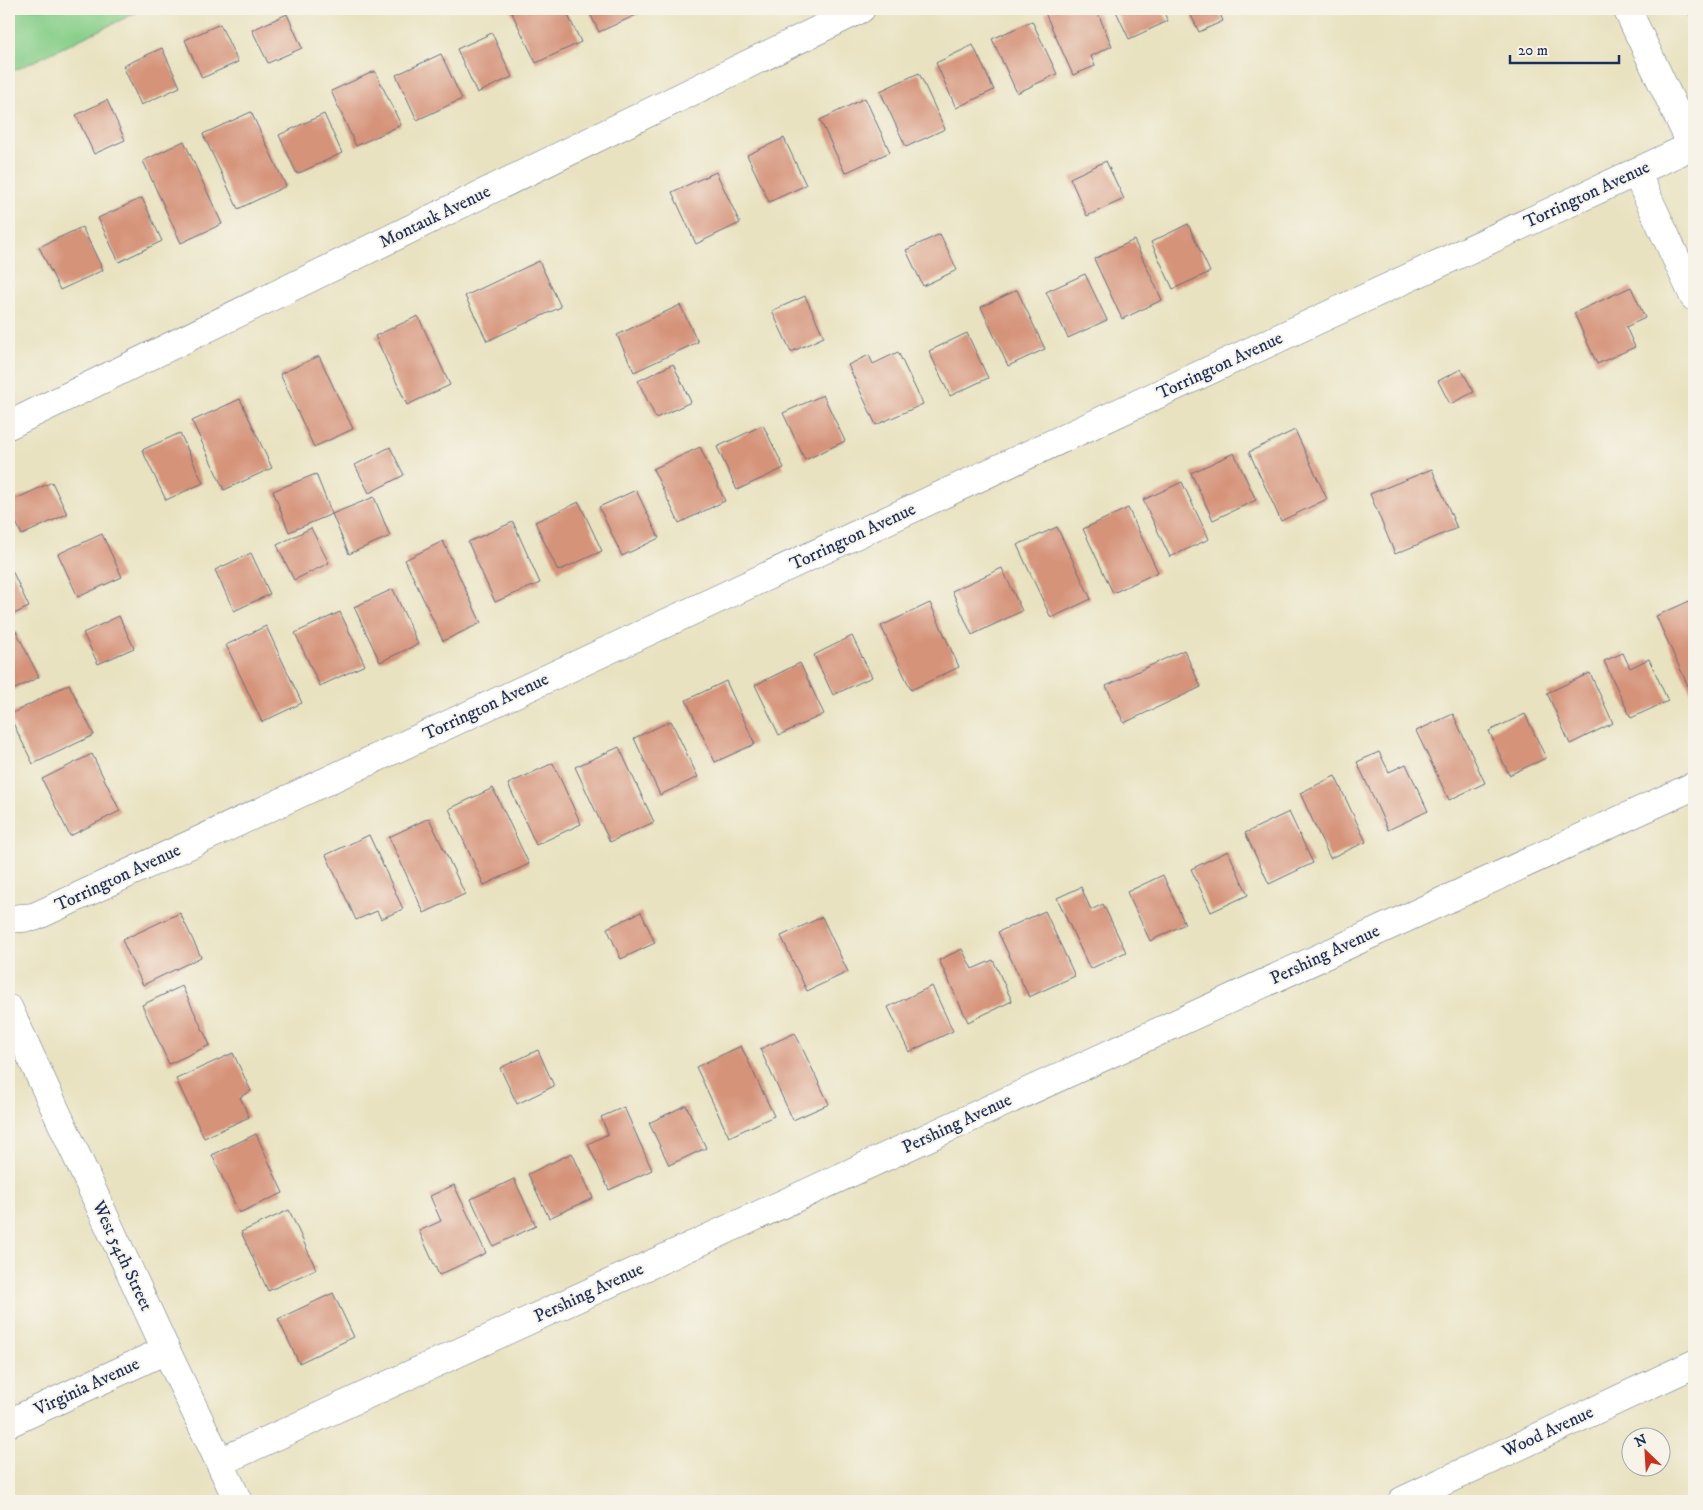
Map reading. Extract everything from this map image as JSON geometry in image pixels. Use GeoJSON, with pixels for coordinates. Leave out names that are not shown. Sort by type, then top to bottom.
{"type":"FeatureCollection","features":[{"type":"Feature","properties":{"kind":"street","name":"Montauk Avenue"},"geometry":{"type":"LineString","coordinates":[[9,425],[861,9]]}},
{"type":"Feature","properties":{"kind":"street"},"geometry":{"type":"LineString","coordinates":[[1627,9],[1693,145]]}},
{"type":"Feature","properties":{"kind":"street","name":"Torrington Avenue"},"geometry":{"type":"LineString","coordinates":[[9,919],[34,917],[58,906],[1693,145]]}},
{"type":"Feature","properties":{"kind":"street"},"geometry":{"type":"LineString","coordinates":[[1636,172],[1694,297]]}},
{"type":"Feature","properties":{"kind":"street","name":"Pershing Avenue"},"geometry":{"type":"LineString","coordinates":[[220,1462],[1694,786]]}},
{"type":"Feature","properties":{"kind":"street","name":"West 54th Street"},"geometry":{"type":"LineString","coordinates":[[9,1010],[238,1501]]}},
{"type":"Feature","properties":{"kind":"street","name":"Virginia Avenue"},"geometry":{"type":"LineString","coordinates":[[9,1423],[166,1350]]}},
{"type":"Feature","properties":{"kind":"street","name":"Wood Avenue"},"geometry":{"type":"LineString","coordinates":[[1402,1501],[1694,1364]]}},
{"type":"Feature","properties":{"kind":"green space"},"geometry":{"type":"Polygon","coordinates":[[[9,9],[144,9],[9,73],[9,9]]]}},
{"type":"Feature","properties":{"kind":"building"},"geometry":{"type":"Polygon","coordinates":[[[510,9],[565,9],[581,42],[536,63],[510,9]]]}},
{"type":"Feature","properties":{"kind":"building"},"geometry":{"type":"Polygon","coordinates":[[[588,9],[649,9],[599,32],[588,9]]]}},
{"type":"Feature","properties":{"kind":"building"},"geometry":{"type":"Polygon","coordinates":[[[1055,9],[1096,9],[1112,46],[1091,56],[1095,66],[1073,75],[1045,13],[1055,9]]]}},
{"type":"Feature","properties":{"kind":"building"},"geometry":{"type":"Polygon","coordinates":[[[1115,9],[1162,9],[1168,21],[1129,39],[1115,9]]]}},
{"type":"Feature","properties":{"kind":"building"},"geometry":{"type":"Polygon","coordinates":[[[1188,9],[1218,9],[1223,21],[1199,32],[1188,9]]]}},
{"type":"Feature","properties":{"kind":"building"},"geometry":{"type":"Polygon","coordinates":[[[1687,9],[1694,9],[1694,25],[1687,9]]]}},
{"type":"Feature","properties":{"kind":"building"},"geometry":{"type":"Polygon","coordinates":[[[287,14],[302,48],[268,63],[252,30],[287,14]]]}},
{"type":"Feature","properties":{"kind":"building"},"geometry":{"type":"Polygon","coordinates":[[[1032,21],[1057,74],[1017,93],[992,39],[1032,21]]]}},
{"type":"Feature","properties":{"kind":"building"},"geometry":{"type":"Polygon","coordinates":[[[220,24],[238,62],[202,78],[185,40],[220,24]]]}},
{"type":"Feature","properties":{"kind":"building"},"geometry":{"type":"Polygon","coordinates":[[[492,33],[512,77],[477,93],[457,49],[492,33]]]}},
{"type":"Feature","properties":{"kind":"building"},"geometry":{"type":"Polygon","coordinates":[[[973,45],[994,90],[956,108],[936,63],[973,45]]]}},
{"type":"Feature","properties":{"kind":"building"},"geometry":{"type":"Polygon","coordinates":[[[162,48],[180,87],[141,105],[123,66],[162,48]]]}},
{"type":"Feature","properties":{"kind":"building"},"geometry":{"type":"Polygon","coordinates":[[[441,54],[462,99],[417,120],[396,75],[441,54]]]}},
{"type":"Feature","properties":{"kind":"building"},"geometry":{"type":"Polygon","coordinates":[[[375,71],[401,125],[356,146],[331,91],[375,71]]]}},
{"type":"Feature","properties":{"kind":"building"},"geometry":{"type":"Polygon","coordinates":[[[919,73],[945,129],[906,147],[880,91],[919,73]]]}},
{"type":"Feature","properties":{"kind":"building"},"geometry":{"type":"Polygon","coordinates":[[[865,98],[890,152],[845,173],[820,120],[865,98]]]}},
{"type":"Feature","properties":{"kind":"building"},"geometry":{"type":"Polygon","coordinates":[[[107,100],[125,140],[94,154],[76,115],[107,100]]]}},
{"type":"Feature","properties":{"kind":"building"},"geometry":{"type":"Polygon","coordinates":[[[251,112],[286,186],[238,209],[203,134],[251,112]]]}},
{"type":"Feature","properties":{"kind":"building"},"geometry":{"type":"Polygon","coordinates":[[[324,114],[342,153],[297,174],[279,135],[324,114]]]}},
{"type":"Feature","properties":{"kind":"building"},"geometry":{"type":"Polygon","coordinates":[[[784,138],[806,185],[769,202],[747,155],[784,138]]]}},
{"type":"Feature","properties":{"kind":"building"},"geometry":{"type":"Polygon","coordinates":[[[184,141],[222,224],[181,243],[143,161],[184,141]]]}},
{"type":"Feature","properties":{"kind":"building"},"geometry":{"type":"Polygon","coordinates":[[[1106,161],[1124,199],[1087,216],[1070,178],[1106,161]]]}},
{"type":"Feature","properties":{"kind":"building"},"geometry":{"type":"Polygon","coordinates":[[[716,172],[740,223],[696,244],[672,192],[716,172]]]}},
{"type":"Feature","properties":{"kind":"building"},"geometry":{"type":"Polygon","coordinates":[[[142,198],[162,241],[119,262],[98,218],[142,198]]]}},
{"type":"Feature","properties":{"kind":"building"},"geometry":{"type":"Polygon","coordinates":[[[1188,224],[1210,272],[1173,289],[1151,242],[1188,224]]]}},
{"type":"Feature","properties":{"kind":"building"},"geometry":{"type":"Polygon","coordinates":[[[82,227],[103,270],[60,290],[39,247],[82,227]]]}},
{"type":"Feature","properties":{"kind":"building"},"geometry":{"type":"Polygon","coordinates":[[[940,234],[957,270],[923,286],[906,250],[940,234]]]}},
{"type":"Feature","properties":{"kind":"building"},"geometry":{"type":"Polygon","coordinates":[[[1134,240],[1162,300],[1122,319],[1094,259],[1134,240]]]}},
{"type":"Feature","properties":{"kind":"building"},"geometry":{"type":"Polygon","coordinates":[[[539,261],[561,307],[487,341],[465,296],[539,261]]]}},
{"type":"Feature","properties":{"kind":"building"},"geometry":{"type":"Polygon","coordinates":[[[1085,274],[1107,320],[1068,338],[1046,292],[1085,274]]]}},
{"type":"Feature","properties":{"kind":"building"},"geometry":{"type":"Polygon","coordinates":[[[1631,287],[1645,318],[1626,327],[1635,347],[1597,364],[1574,313],[1631,287]]]}},
{"type":"Feature","properties":{"kind":"building"},"geometry":{"type":"Polygon","coordinates":[[[1017,290],[1045,349],[1008,366],[981,307],[1017,290]]]}},
{"type":"Feature","properties":{"kind":"building"},"geometry":{"type":"Polygon","coordinates":[[[805,296],[824,337],[791,352],[772,311],[805,296]]]}},
{"type":"Feature","properties":{"kind":"building"},"geometry":{"type":"Polygon","coordinates":[[[680,305],[698,342],[634,372],[617,335],[680,305]]]}},
{"type":"Feature","properties":{"kind":"building"},"geometry":{"type":"Polygon","coordinates":[[[418,316],[450,385],[407,405],[375,336],[418,316]]]}},
{"type":"Feature","properties":{"kind":"building"},"geometry":{"type":"Polygon","coordinates":[[[967,333],[988,378],[950,396],[929,351],[967,333]]]}},
{"type":"Feature","properties":{"kind":"building"},"geometry":{"type":"Polygon","coordinates":[[[898,352],[923,404],[876,425],[848,365],[869,355],[873,364],[898,352]]]}},
{"type":"Feature","properties":{"kind":"building"},"geometry":{"type":"Polygon","coordinates":[[[319,356],[353,429],[314,447],[280,374],[319,356]]]}},
{"type":"Feature","properties":{"kind":"building"},"geometry":{"type":"Polygon","coordinates":[[[673,364],[691,402],[656,418],[638,381],[673,364]]]}},
{"type":"Feature","properties":{"kind":"building"},"geometry":{"type":"Polygon","coordinates":[[[1461,369],[1474,392],[1450,404],[1438,381],[1461,369]]]}},
{"type":"Feature","properties":{"kind":"building"},"geometry":{"type":"Polygon","coordinates":[[[823,395],[845,441],[805,460],[783,413],[823,395]]]}},
{"type":"Feature","properties":{"kind":"building"},"geometry":{"type":"Polygon","coordinates":[[[240,399],[272,468],[224,490],[192,421],[240,399]]]}},
{"type":"Feature","properties":{"kind":"building"},"geometry":{"type":"Polygon","coordinates":[[[763,425],[784,468],[737,490],[717,447],[763,425]]]}},
{"type":"Feature","properties":{"kind":"building"},"geometry":{"type":"Polygon","coordinates":[[[1295,430],[1327,499],[1281,521],[1249,452],[1295,430]]]}},
{"type":"Feature","properties":{"kind":"building"},"geometry":{"type":"Polygon","coordinates":[[[180,433],[203,483],[166,500],[142,450],[180,433]]]}},
{"type":"Feature","properties":{"kind":"building"},"geometry":{"type":"Polygon","coordinates":[[[390,447],[404,475],[369,493],[355,465],[390,447]]]}},
{"type":"Feature","properties":{"kind":"building"},"geometry":{"type":"Polygon","coordinates":[[[700,447],[725,501],[679,523],[653,469],[700,447]]]}},
{"type":"Feature","properties":{"kind":"building"},"geometry":{"type":"Polygon","coordinates":[[[1234,453],[1256,500],[1213,520],[1191,473],[1234,453]]]}},
{"type":"Feature","properties":{"kind":"building"},"geometry":{"type":"Polygon","coordinates":[[[1432,469],[1457,528],[1395,554],[1370,494],[1432,469]]]}},
{"type":"Feature","properties":{"kind":"building"},"geometry":{"type":"Polygon","coordinates":[[[316,474],[332,514],[289,532],[273,491],[316,474]]]}},
{"type":"Feature","properties":{"kind":"building"},"geometry":{"type":"Polygon","coordinates":[[[52,482],[67,514],[22,535],[9,507],[9,502],[52,482]]]}},
{"type":"Feature","properties":{"kind":"building"},"geometry":{"type":"Polygon","coordinates":[[[1182,482],[1209,539],[1170,557],[1143,500],[1182,482]]]}},
{"type":"Feature","properties":{"kind":"building"},"geometry":{"type":"Polygon","coordinates":[[[636,490],[659,538],[622,556],[599,507],[636,490]]]}},
{"type":"Feature","properties":{"kind":"building"},"geometry":{"type":"Polygon","coordinates":[[[374,497],[390,536],[349,554],[332,514],[374,497]]]}},
{"type":"Feature","properties":{"kind":"building"},"geometry":{"type":"Polygon","coordinates":[[[579,502],[602,551],[558,571],[535,522],[579,502]]]}},
{"type":"Feature","properties":{"kind":"building"},"geometry":{"type":"Polygon","coordinates":[[[1128,508],[1158,572],[1113,593],[1083,529],[1128,508]]]}},
{"type":"Feature","properties":{"kind":"building"},"geometry":{"type":"Polygon","coordinates":[[[513,522],[540,583],[495,602],[468,542],[513,522]]]}},
{"type":"Feature","properties":{"kind":"building"},"geometry":{"type":"Polygon","coordinates":[[[1057,527],[1091,599],[1051,618],[1017,545],[1057,527]]]}},
{"type":"Feature","properties":{"kind":"building"},"geometry":{"type":"Polygon","coordinates":[[[311,528],[329,563],[294,580],[277,545],[311,528]]]}},
{"type":"Feature","properties":{"kind":"building"},"geometry":{"type":"Polygon","coordinates":[[[102,534],[122,577],[78,597],[58,554],[102,534]]]}},
{"type":"Feature","properties":{"kind":"building"},"geometry":{"type":"Polygon","coordinates":[[[443,541],[481,623],[443,641],[405,560],[443,541]]]}},
{"type":"Feature","properties":{"kind":"building"},"geometry":{"type":"Polygon","coordinates":[[[251,553],[270,594],[234,611],[215,570],[251,553]]]}},
{"type":"Feature","properties":{"kind":"building"},"geometry":{"type":"Polygon","coordinates":[[[9,564],[29,607],[9,616],[9,564]]]}},
{"type":"Feature","properties":{"kind":"building"},"geometry":{"type":"Polygon","coordinates":[[[1002,568],[1022,611],[972,635],[952,591],[1002,568]]]}},
{"type":"Feature","properties":{"kind":"building"},"geometry":{"type":"Polygon","coordinates":[[[393,589],[418,644],[380,662],[354,607],[393,589]]]}},
{"type":"Feature","properties":{"kind":"building"},"geometry":{"type":"Polygon","coordinates":[[[1694,599],[1694,699],[1656,616],[1694,599]]]}},
{"type":"Feature","properties":{"kind":"building"},"geometry":{"type":"Polygon","coordinates":[[[930,603],[959,667],[911,690],[881,626],[930,603]]]}},
{"type":"Feature","properties":{"kind":"building"},"geometry":{"type":"Polygon","coordinates":[[[340,612],[365,665],[320,686],[295,633],[340,612]]]}},
{"type":"Feature","properties":{"kind":"building"},"geometry":{"type":"Polygon","coordinates":[[[119,616],[134,648],[98,664],[83,633],[119,616]]]}},
{"type":"Feature","properties":{"kind":"building"},"geometry":{"type":"Polygon","coordinates":[[[266,626],[302,703],[262,722],[226,645],[266,626]]]}},
{"type":"Feature","properties":{"kind":"building"},"geometry":{"type":"Polygon","coordinates":[[[16,631],[39,677],[9,692],[9,634],[16,631]]]}},
{"type":"Feature","properties":{"kind":"building"},"geometry":{"type":"Polygon","coordinates":[[[852,636],[872,677],[833,695],[814,655],[852,636]]]}},
{"type":"Feature","properties":{"kind":"building"},"geometry":{"type":"Polygon","coordinates":[[[1184,650],[1201,687],[1124,723],[1106,686],[1184,650]]]}},
{"type":"Feature","properties":{"kind":"building"},"geometry":{"type":"Polygon","coordinates":[[[1623,653],[1630,668],[1649,659],[1668,701],[1631,718],[1604,661],[1623,653]]]}},
{"type":"Feature","properties":{"kind":"building"},"geometry":{"type":"Polygon","coordinates":[[[800,663],[824,714],[779,735],[755,685],[800,663]]]}},
{"type":"Feature","properties":{"kind":"building"},"geometry":{"type":"Polygon","coordinates":[[[1590,673],[1613,723],[1570,744],[1547,693],[1590,673]]]}},
{"type":"Feature","properties":{"kind":"building"},"geometry":{"type":"Polygon","coordinates":[[[726,681],[755,744],[715,762],[686,700],[726,681]]]}},
{"type":"Feature","properties":{"kind":"building"},"geometry":{"type":"Polygon","coordinates":[[[69,684],[94,735],[33,764],[9,715],[69,684]]]}},
{"type":"Feature","properties":{"kind":"building"},"geometry":{"type":"Polygon","coordinates":[[[1453,714],[1485,783],[1449,800],[1416,731],[1453,714]]]}},
{"type":"Feature","properties":{"kind":"building"},"geometry":{"type":"Polygon","coordinates":[[[1525,714],[1546,758],[1509,775],[1489,731],[1525,714]]]}},
{"type":"Feature","properties":{"kind":"building"},"geometry":{"type":"Polygon","coordinates":[[[671,721],[698,777],[660,795],[634,738],[671,721]]]}},
{"type":"Feature","properties":{"kind":"building"},"geometry":{"type":"Polygon","coordinates":[[[619,747],[654,822],[610,842],[575,767],[619,747]]]}},
{"type":"Feature","properties":{"kind":"building"},"geometry":{"type":"Polygon","coordinates":[[[1379,752],[1389,772],[1406,764],[1428,811],[1388,830],[1357,762],[1379,752]]]}},
{"type":"Feature","properties":{"kind":"building"},"geometry":{"type":"Polygon","coordinates":[[[92,754],[120,811],[70,836],[42,779],[92,754]]]}},
{"type":"Feature","properties":{"kind":"building"},"geometry":{"type":"Polygon","coordinates":[[[553,763],[581,824],[536,845],[508,784],[553,763]]]}},
{"type":"Feature","properties":{"kind":"building"},"geometry":{"type":"Polygon","coordinates":[[[1335,776],[1366,842],[1330,858],[1300,793],[1335,776]]]}},
{"type":"Feature","properties":{"kind":"building"},"geometry":{"type":"Polygon","coordinates":[[[493,788],[529,864],[484,885],[449,809],[493,788]]]}},
{"type":"Feature","properties":{"kind":"building"},"geometry":{"type":"Polygon","coordinates":[[[1289,812],[1313,863],[1269,884],[1245,833],[1289,812]]]}},
{"type":"Feature","properties":{"kind":"building"},"geometry":{"type":"Polygon","coordinates":[[[429,818],[465,894],[424,913],[389,837],[429,818]]]}},
{"type":"Feature","properties":{"kind":"building"},"geometry":{"type":"Polygon","coordinates":[[[369,835],[403,909],[381,919],[377,911],[356,920],[326,855],[369,835]]]}},
{"type":"Feature","properties":{"kind":"building"},"geometry":{"type":"Polygon","coordinates":[[[1228,851],[1248,895],[1211,912],[1191,869],[1228,851]]]}},
{"type":"Feature","properties":{"kind":"building"},"geometry":{"type":"Polygon","coordinates":[[[1163,875],[1185,924],[1150,941],[1127,892],[1163,875]]]}},
{"type":"Feature","properties":{"kind":"building"},"geometry":{"type":"Polygon","coordinates":[[[1081,887],[1091,910],[1103,904],[1126,952],[1090,969],[1057,898],[1081,887]]]}},
{"type":"Feature","properties":{"kind":"building"},"geometry":{"type":"Polygon","coordinates":[[[1045,911],[1075,976],[1029,997],[998,932],[1045,911]]]}},
{"type":"Feature","properties":{"kind":"building"},"geometry":{"type":"Polygon","coordinates":[[[641,912],[655,943],[621,959],[607,928],[641,912]]]}},
{"type":"Feature","properties":{"kind":"building"},"geometry":{"type":"Polygon","coordinates":[[[180,913],[201,957],[143,985],[122,940],[180,913]]]}},
{"type":"Feature","properties":{"kind":"building"},"geometry":{"type":"Polygon","coordinates":[[[822,917],[848,972],[807,991],[781,936],[822,917]]]}},
{"type":"Feature","properties":{"kind":"building"},"geometry":{"type":"Polygon","coordinates":[[[962,949],[972,969],[993,960],[1012,1001],[968,1022],[939,960],[962,949]]]}},
{"type":"Feature","properties":{"kind":"building"},"geometry":{"type":"Polygon","coordinates":[[[182,986],[210,1045],[169,1064],[142,1005],[182,986]]]}},
{"type":"Feature","properties":{"kind":"building"},"geometry":{"type":"Polygon","coordinates":[[[932,986],[953,1031],[909,1052],[888,1007],[932,986]]]}},
{"type":"Feature","properties":{"kind":"building"},"geometry":{"type":"Polygon","coordinates":[[[795,1033],[829,1104],[793,1120],[760,1049],[795,1033]]]}},
{"type":"Feature","properties":{"kind":"building"},"geometry":{"type":"Polygon","coordinates":[[[741,1046],[774,1116],[729,1137],[696,1067],[741,1046]]]}},
{"type":"Feature","properties":{"kind":"building"},"geometry":{"type":"Polygon","coordinates":[[[538,1050],[554,1086],[517,1104],[500,1068],[538,1050]]]}},
{"type":"Feature","properties":{"kind":"building"},"geometry":{"type":"Polygon","coordinates":[[[233,1053],[251,1091],[240,1097],[249,1117],[204,1138],[176,1079],[233,1053]]]}},
{"type":"Feature","properties":{"kind":"building"},"geometry":{"type":"Polygon","coordinates":[[[686,1105],[706,1148],[669,1165],[649,1123],[686,1105]]]}},
{"type":"Feature","properties":{"kind":"building"},"geometry":{"type":"Polygon","coordinates":[[[624,1107],[652,1170],[609,1190],[588,1144],[608,1134],[601,1117],[624,1107]]]}},
{"type":"Feature","properties":{"kind":"building"},"geometry":{"type":"Polygon","coordinates":[[[256,1134],[283,1193],[239,1213],[212,1155],[256,1134]]]}},
{"type":"Feature","properties":{"kind":"building"},"geometry":{"type":"Polygon","coordinates":[[[572,1153],[593,1198],[549,1218],[528,1174],[572,1153]]]}},
{"type":"Feature","properties":{"kind":"building"},"geometry":{"type":"Polygon","coordinates":[[[514,1179],[536,1226],[493,1246],[471,1199],[514,1179]]]}},
{"type":"Feature","properties":{"kind":"building"},"geometry":{"type":"Polygon","coordinates":[[[454,1185],[486,1253],[439,1275],[419,1231],[441,1221],[430,1196],[454,1185]]]}},
{"type":"Feature","properties":{"kind":"building"},"geometry":{"type":"Polygon","coordinates":[[[289,1210],[316,1269],[268,1291],[241,1232],[289,1210]]]}},
{"type":"Feature","properties":{"kind":"building"},"geometry":{"type":"Polygon","coordinates":[[[333,1293],[354,1337],[299,1363],[278,1319],[333,1293]]]}}]}
